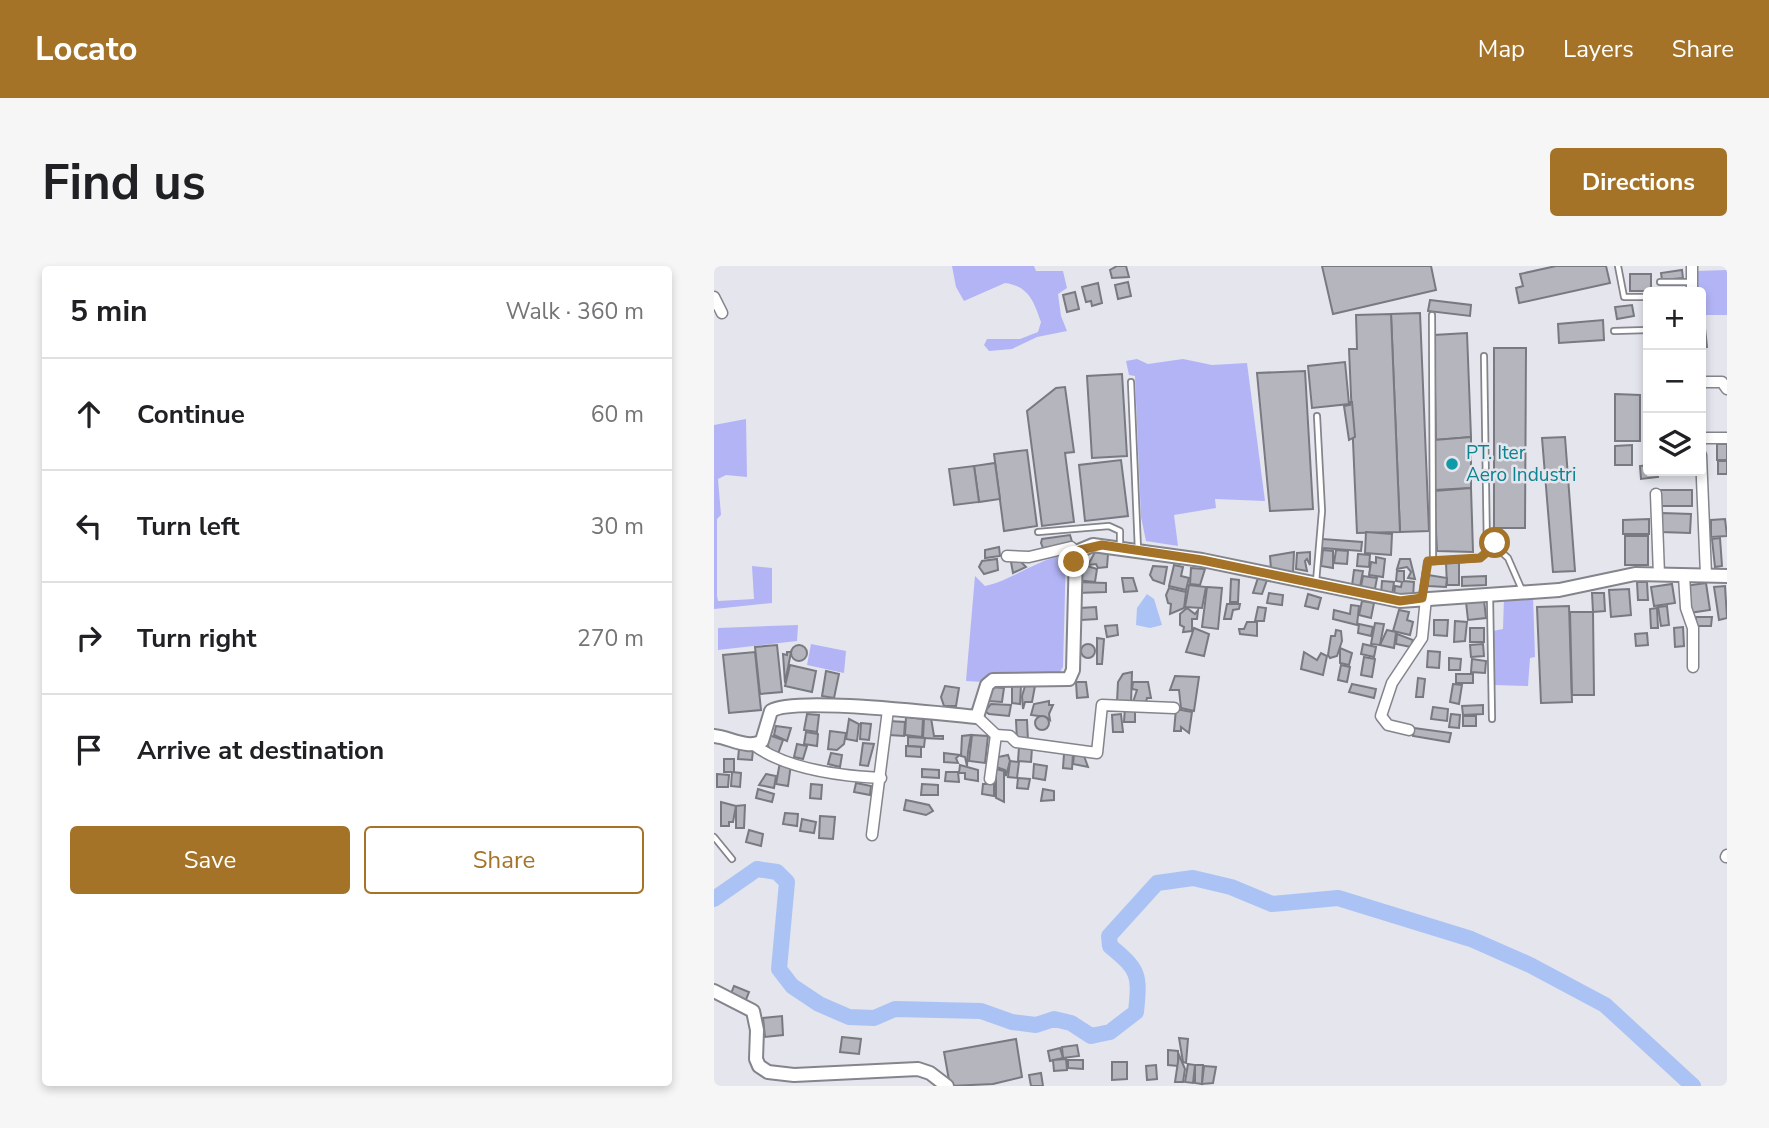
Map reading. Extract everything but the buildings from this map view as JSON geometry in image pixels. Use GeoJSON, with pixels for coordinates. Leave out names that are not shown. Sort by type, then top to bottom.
{"type":"FeatureCollection","features":[{"type":"Feature","properties":{"kind":"street"},"geometry":{"type":"LineString","coordinates":[[1692,266],[1692,287]]}},
{"type":"Feature","properties":{"kind":"street"},"geometry":{"type":"LineString","coordinates":[[714,297],[722,313]]}},
{"type":"Feature","properties":{"kind":"street"},"geometry":{"type":"LineString","coordinates":[[1706,382],[1722,382],[1727,388]]}},
{"type":"Feature","properties":{"kind":"street"},"geometry":{"type":"LineString","coordinates":[[1706,438],[1727,438]]}},
{"type":"Feature","properties":{"kind":"street"},"geometry":{"type":"LineString","coordinates":[[1702,476],[1706,575]]}},
{"type":"Feature","properties":{"kind":"street"},"geometry":{"type":"LineString","coordinates":[[1656,494],[1659,575]]}},
{"type":"Feature","properties":{"kind":"street"},"geometry":{"type":"LineString","coordinates":[[1076,552],[1093,545],[1119,547],[1202,560],[1378,598],[1424,598],[1571,588],[1635,573],[1727,576]]}},
{"type":"Feature","properties":{"kind":"street"},"geometry":{"type":"LineString","coordinates":[[977,717],[990,681],[1065,680],[1071,677],[1076,552],[1071,547],[1029,558],[1023,555],[1007,556]]}},
{"type":"Feature","properties":{"kind":"street"},"geometry":{"type":"LineString","coordinates":[[1684,576],[1686,608],[1693,628],[1693,667]]}},
{"type":"Feature","properties":{"kind":"street"},"geometry":{"type":"LineString","coordinates":[[1409,730],[1388,725],[1381,716],[1392,683],[1424,635],[1424,598]]}},
{"type":"Feature","properties":{"kind":"street"},"geometry":{"type":"LineString","coordinates":[[754,745],[762,741],[769,714],[778,707],[888,710],[977,717],[996,735],[1010,736],[1016,742],[1097,753],[1102,705],[1174,708]]}},
{"type":"Feature","properties":{"kind":"street"},"geometry":{"type":"LineString","coordinates":[[872,835],[888,710]]}},
{"type":"Feature","properties":{"kind":"street"},"geometry":{"type":"LineString","coordinates":[[990,779],[996,735]]}},
{"type":"Feature","properties":{"kind":"street"},"geometry":{"type":"LineString","coordinates":[[714,736],[754,745],[766,754],[800,764],[881,779]]}},
{"type":"Feature","properties":{"kind":"street"},"geometry":{"type":"LineString","coordinates":[[714,991],[753,1011],[759,1066],[779,1080],[918,1069],[930,1073],[947,1086]]}},
{"type":"Feature","properties":{"kind":"lane"},"geometry":{"type":"LineString","coordinates":[[1619,266],[1624,297],[1643,297]]}},
{"type":"Feature","properties":{"kind":"lane"},"geometry":{"type":"LineString","coordinates":[[1660,282],[1692,287]]}},
{"type":"Feature","properties":{"kind":"lane"},"geometry":{"type":"LineString","coordinates":[[1432,315],[1433,560]]}},
{"type":"Feature","properties":{"kind":"lane"},"geometry":{"type":"LineString","coordinates":[[1614,331],[1643,330]]}},
{"type":"Feature","properties":{"kind":"lane"},"geometry":{"type":"LineString","coordinates":[[1424,598],[1425,564],[1433,560],[1483,557],[1487,552],[1484,356]]}},
{"type":"Feature","properties":{"kind":"lane"},"geometry":{"type":"LineString","coordinates":[[1131,383],[1138,551]]}},
{"type":"Feature","properties":{"kind":"lane"},"geometry":{"type":"LineString","coordinates":[[1316,584],[1322,511],[1317,416]]}},
{"type":"Feature","properties":{"kind":"lane"},"geometry":{"type":"LineString","coordinates":[[1038,532],[1109,526],[1120,531],[1119,547]]}},
{"type":"Feature","properties":{"kind":"lane"},"geometry":{"type":"LineString","coordinates":[[1488,539],[1508,558],[1522,590]]}},
{"type":"Feature","properties":{"kind":"lane"},"geometry":{"type":"LineString","coordinates":[[1490,593],[1492,719]]}},
{"type":"Feature","properties":{"kind":"lane"},"geometry":{"type":"LineString","coordinates":[[714,837],[732,859]]}},
{"type":"Feature","properties":{"kind":"shaded area"},"geometry":{"type":"Polygon","coordinates":[[[952,266],[1034,266],[1036,271],[1063,271],[1067,288],[1058,294],[1061,316],[1067,331],[1037,337],[1012,349],[989,351],[984,345],[987,339],[1020,339],[1038,332],[1041,322],[1036,308],[1025,291],[1005,283],[964,301],[956,287],[952,266]]]}},
{"type":"Feature","properties":{"kind":"shaded area"},"geometry":{"type":"Polygon","coordinates":[[[1727,270],[1727,315],[1706,315],[1706,287],[1698,287],[1696,271],[1727,270]]]}},
{"type":"Feature","properties":{"kind":"shaded area"},"geometry":{"type":"Polygon","coordinates":[[[1137,359],[1148,364],[1183,359],[1212,365],[1247,363],[1265,501],[1215,499],[1216,508],[1174,515],[1178,546],[1146,541],[1141,517],[1135,376],[1129,375],[1126,361],[1137,359]]]}},
{"type":"Feature","properties":{"kind":"shaded area"},"geometry":{"type":"Polygon","coordinates":[[[746,419],[747,477],[726,475],[718,479],[721,515],[717,519],[717,596],[718,601],[754,599],[752,566],[772,568],[772,603],[714,609],[714,425],[746,419]]]}},
{"type":"Feature","properties":{"kind":"shaded area"},"geometry":{"type":"Polygon","coordinates":[[[1066,555],[1063,667],[1060,672],[995,672],[988,674],[984,682],[966,681],[975,576],[985,586],[1066,555]]]}},
{"type":"Feature","properties":{"kind":"shaded area"},"geometry":{"type":"Polygon","coordinates":[[[1147,594],[1154,599],[1162,625],[1150,628],[1136,625],[1137,608],[1147,594]]]}},
{"type":"Feature","properties":{"kind":"shaded area"},"geometry":{"type":"Polygon","coordinates":[[[1533,596],[1535,657],[1530,658],[1528,686],[1494,685],[1493,631],[1503,629],[1504,598],[1533,596]]]}},
{"type":"Feature","properties":{"kind":"shaded area"},"geometry":{"type":"Polygon","coordinates":[[[798,625],[797,641],[718,650],[718,628],[798,625]]]}},
{"type":"Feature","properties":{"kind":"shaded area"},"geometry":{"type":"Polygon","coordinates":[[[811,644],[846,651],[844,673],[807,665],[811,644]]]}},
{"type":"Feature","properties":{"kind":"waterway"},"geometry":{"type":"LineString","coordinates":[[714,899],[757,869],[777,872],[787,882],[779,969],[792,986],[819,1004],[849,1017],[874,1018],[895,1009],[981,1011],[1012,1022],[1036,1025],[1054,1019],[1071,1023],[1091,1036],[1110,1032],[1136,1012],[1138,989],[1135,974],[1127,961],[1110,946],[1109,936],[1157,883],[1193,878],[1231,887],[1272,904],[1338,898],[1471,939],[1530,965],[1605,1005],[1693,1086]]}},
{"type":"Feature","properties":{"kind":"place","name":"PT. Iter Aero Industri"},"geometry":{"type":"Point","coordinates":[1452,464]}},
{"type":"Feature","properties":{"kind":"route"},"geometry":{"type":"LineString","coordinates":[[1074,562],[1076,552],[1093,545],[1119,547],[1202,560],[1400,601],[1422,598],[1425,564],[1428,561],[1480,558],[1486,555],[1488,539],[1495,543]]}}]}
